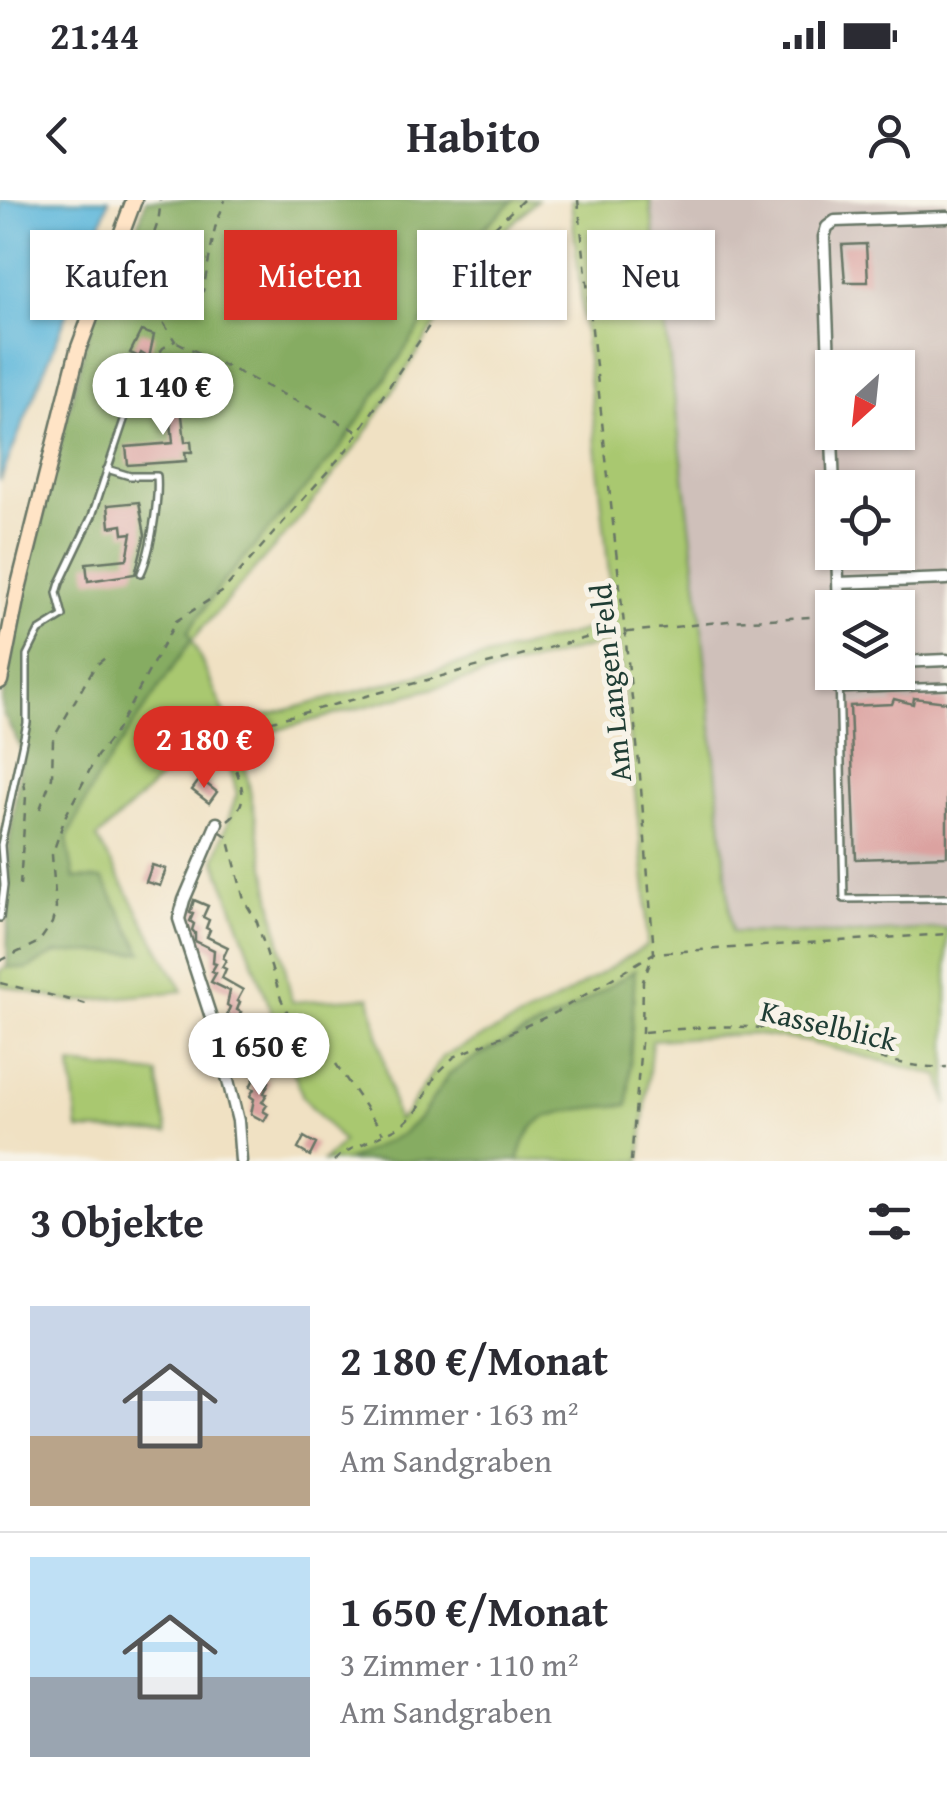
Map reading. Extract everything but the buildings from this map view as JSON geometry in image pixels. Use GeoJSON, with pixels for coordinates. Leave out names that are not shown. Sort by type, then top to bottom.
{"type":"FeatureCollection","features":[{"type":"Feature","properties":{"kind":"street"},"geometry":{"type":"LineString","coordinates":[[0,681],[19,586],[89,314],[134,200]]}},
{"type":"Feature","properties":{"kind":"street"},"geometry":{"type":"LineString","coordinates":[[833,470],[824,238],[827,227],[835,221],[947,217]]}},
{"type":"Feature","properties":{"kind":"street"},"geometry":{"type":"LineString","coordinates":[[838,570],[838,590]]}},
{"type":"Feature","properties":{"kind":"street"},"geometry":{"type":"LineString","coordinates":[[838,583],[947,578]]}},
{"type":"Feature","properties":{"kind":"street"},"geometry":{"type":"LineString","coordinates":[[915,661],[947,660]]}},
{"type":"Feature","properties":{"kind":"street"},"geometry":{"type":"LineString","coordinates":[[216,825],[184,900],[180,919],[217,1036],[238,1121],[242,1161]]}},
{"type":"Feature","properties":{"kind":"lane"},"geometry":{"type":"LineString","coordinates":[[0,918],[4,885],[1,844],[26,723],[27,655],[39,631],[63,616],[60,583],[92,516],[136,384]]}},
{"type":"Feature","properties":{"kind":"lane"},"geometry":{"type":"LineString","coordinates":[[107,469],[130,476],[157,476],[148,559],[141,573]]}},
{"type":"Feature","properties":{"kind":"lane"},"geometry":{"type":"LineString","coordinates":[[915,687],[947,686]]}},
{"type":"Feature","properties":{"kind":"lane"},"geometry":{"type":"LineString","coordinates":[[837,690],[844,899],[947,898]]}},
{"type":"Feature","properties":{"kind":"path"},"geometry":{"type":"LineString","coordinates":[[156,230],[160,200]]}},
{"type":"Feature","properties":{"kind":"path"},"geometry":{"type":"LineString","coordinates":[[225,200],[215,228],[203,291],[163,307],[159,316],[175,341],[358,431]]}},
{"type":"Feature","properties":{"kind":"path"},"geometry":{"type":"LineString","coordinates":[[0,961],[40,942],[52,923],[56,908],[52,855],[66,815],[176,621],[222,592],[349,447],[445,302],[478,243],[523,200]]}},
{"type":"Feature","properties":{"kind":"path","name":"Am Langen Feld"},"geometry":{"type":"LineString","coordinates":[[578,200],[625,630],[654,952],[643,981],[631,1161]]}},
{"type":"Feature","properties":{"kind":"path"},"geometry":{"type":"LineString","coordinates":[[136,384],[150,371],[163,348],[175,341]]}},
{"type":"Feature","properties":{"kind":"path"},"geometry":{"type":"LineString","coordinates":[[305,1047],[281,999],[267,950],[244,900],[228,837],[216,825],[232,817],[244,798],[232,746],[242,729],[592,636],[625,630],[815,617]]}},
{"type":"Feature","properties":{"kind":"path"},"geometry":{"type":"LineString","coordinates":[[40,808],[52,777],[53,740],[95,666],[105,658]]}},
{"type":"Feature","properties":{"kind":"path"},"geometry":{"type":"LineString","coordinates":[[20,752],[26,796],[20,885]]}},
{"type":"Feature","properties":{"kind":"path"},"geometry":{"type":"LineString","coordinates":[[334,1161],[401,1126],[417,1111],[436,1074],[454,1057],[556,1013],[654,952],[947,934]]}},
{"type":"Feature","properties":{"kind":"path"},"geometry":{"type":"LineString","coordinates":[[0,984],[91,1004]]}},
{"type":"Feature","properties":{"kind":"path","name":"Kasselblick"},"geometry":{"type":"LineString","coordinates":[[642,1032],[758,1026],[810,1036],[892,1061],[947,1067]]}},
{"type":"Feature","properties":{"kind":"path"},"geometry":{"type":"LineString","coordinates":[[336,1064],[384,1134]]}},
{"type":"Feature","properties":{"kind":"shaded area"},"geometry":{"type":"Polygon","coordinates":[[[650,200],[947,200],[947,928],[853,934],[732,933],[699,597],[665,320],[715,320],[715,230],[654,230],[650,200]]]}},
{"type":"Feature","properties":{"kind":"green space"},"geometry":{"type":"Polygon","coordinates":[[[146,200],[514,200],[482,230],[417,230],[417,320],[425,320],[341,447],[223,582],[188,632],[192,639],[95,782],[67,839],[74,878],[103,879],[142,952],[56,953],[27,969],[7,967],[9,843],[22,750],[3,714],[2,702],[23,587],[92,320],[204,320],[204,230],[136,230],[146,200]]]}},
{"type":"Feature","properties":{"kind":"green space"},"geometry":{"type":"Polygon","coordinates":[[[514,200],[537,200],[505,230],[482,230],[514,200]]]}},
{"type":"Feature","properties":{"kind":"green space"},"geometry":{"type":"Polygon","coordinates":[[[571,200],[650,200],[654,230],[587,230],[587,320],[665,320],[699,597],[732,932],[853,934],[947,928],[947,1105],[940,1076],[804,1041],[751,1034],[652,1040],[640,1161],[518,1161],[529,1133],[542,1119],[578,1109],[628,1105],[634,971],[563,1015],[481,1054],[449,1074],[420,1118],[402,1134],[347,1161],[323,1161],[343,1142],[303,1097],[215,859],[237,794],[222,735],[195,746],[97,838],[183,991],[72,1002],[0,985],[0,971],[7,967],[27,969],[56,953],[141,952],[74,878],[66,839],[95,781],[192,640],[230,725],[614,623],[571,200]],[[618,639],[240,740],[292,1002],[370,997],[397,1121],[407,1112],[442,1057],[554,1002],[647,945],[646,890],[618,639]]]}},
{"type":"Feature","properties":{"kind":"green space"},"geometry":{"type":"Polygon","coordinates":[[[425,320],[439,320],[361,440],[300,518],[192,640],[188,632],[223,582],[341,447],[425,320]]]}},
{"type":"Feature","properties":{"kind":"green space"},"geometry":{"type":"Polygon","coordinates":[[[635,970],[628,1105],[578,1109],[542,1119],[529,1133],[518,1161],[347,1161],[402,1134],[420,1118],[449,1074],[481,1054],[563,1015],[635,970]]]}},
{"type":"Feature","properties":{"kind":"green space"},"geometry":{"type":"Polygon","coordinates":[[[71,1065],[157,1074],[168,1133],[78,1130],[71,1065]]]}},
{"type":"Feature","properties":{"kind":"water"},"geometry":{"type":"Polygon","coordinates":[[[0,200],[109,200],[99,230],[30,230],[30,320],[65,320],[0,481],[0,200]]]}}]}
